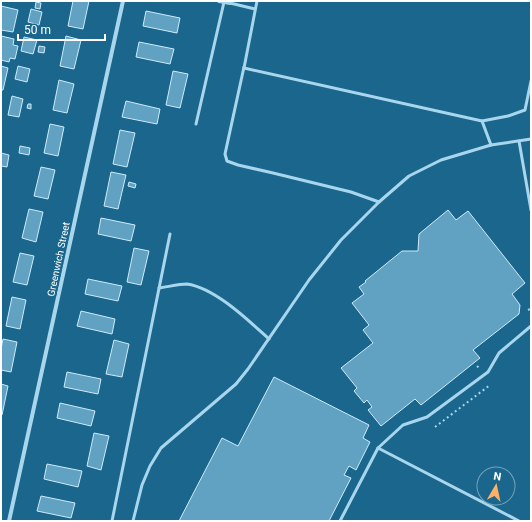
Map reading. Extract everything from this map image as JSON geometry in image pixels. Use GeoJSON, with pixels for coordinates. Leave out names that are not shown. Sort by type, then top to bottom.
{"type":"FeatureCollection","features":[{"type":"Feature","properties":{"kind":"street","name":"Greenwich Street"},"geometry":{"type":"LineString","coordinates":[[9,521],[123,1]]}},
{"type":"Feature","properties":{"kind":"street"},"geometry":{"type":"LineString","coordinates":[[221,2],[230,3]]}},
{"type":"Feature","properties":{"kind":"lane"},"geometry":{"type":"LineString","coordinates":[[257,1],[225,154],[227,161],[238,165],[351,192],[379,202]]}},
{"type":"Feature","properties":{"kind":"lane"},"geometry":{"type":"LineString","coordinates":[[196,124],[221,2]]}},
{"type":"Feature","properties":{"kind":"lane"},"geometry":{"type":"LineString","coordinates":[[230,3],[255,9]]}},
{"type":"Feature","properties":{"kind":"lane"},"geometry":{"type":"LineString","coordinates":[[244,67],[256,71],[482,121],[508,116],[525,110],[531,81]]}},
{"type":"Feature","properties":{"kind":"lane"},"geometry":{"type":"LineString","coordinates":[[482,121],[491,145]]}},
{"type":"Feature","properties":{"kind":"lane"},"geometry":{"type":"LineString","coordinates":[[133,521],[142,486],[150,466],[161,448],[236,384],[248,370],[309,280],[340,240],[379,202],[409,176],[441,160],[491,145],[531,139]]}},
{"type":"Feature","properties":{"kind":"lane"},"geometry":{"type":"LineString","coordinates":[[519,141],[531,210]]}},
{"type":"Feature","properties":{"kind":"lane"},"geometry":{"type":"LineString","coordinates":[[112,521],[170,234]]}},
{"type":"Feature","properties":{"kind":"lane"},"geometry":{"type":"LineString","coordinates":[[159,288],[186,284],[204,289],[232,306],[269,339]]}},
{"type":"Feature","properties":{"kind":"lane"},"geometry":{"type":"LineString","coordinates":[[340,521],[378,448],[403,425],[427,417],[488,372],[499,353],[531,326]]}},
{"type":"Feature","properties":{"kind":"lane"},"geometry":{"type":"LineString","coordinates":[[378,448],[519,521]]}},
{"type":"Feature","properties":{"kind":"path"},"geometry":{"type":"LineString","coordinates":[[435,427],[490,385]]}},
{"type":"Feature","properties":{"kind":"building"},"geometry":{"type":"Polygon","coordinates":[[[73,1],[89,1],[83,29],[68,26],[73,1]]]}},
{"type":"Feature","properties":{"kind":"building"},"geometry":{"type":"Polygon","coordinates":[[[36,2],[41,3],[40,9],[35,8],[36,2]]]}},
{"type":"Feature","properties":{"kind":"building"},"geometry":{"type":"Polygon","coordinates":[[[1,6],[18,10],[13,32],[1,30],[1,6]]]}},
{"type":"Feature","properties":{"kind":"building"},"geometry":{"type":"Polygon","coordinates":[[[31,9],[42,12],[39,25],[28,22],[31,9]]]}},
{"type":"Feature","properties":{"kind":"building"},"geometry":{"type":"Polygon","coordinates":[[[146,11],[180,18],[177,33],[143,26],[146,11]]]}},
{"type":"Feature","properties":{"kind":"building"},"geometry":{"type":"Polygon","coordinates":[[[1,36],[14,39],[13,45],[18,46],[15,59],[10,58],[9,62],[1,60],[1,36]]]}},
{"type":"Feature","properties":{"kind":"building"},"geometry":{"type":"Polygon","coordinates":[[[66,36],[81,40],[74,69],[60,66],[66,36]]]}},
{"type":"Feature","properties":{"kind":"building"},"geometry":{"type":"Polygon","coordinates":[[[24,37],[37,40],[33,54],[21,51],[24,37]]]}},
{"type":"Feature","properties":{"kind":"building"},"geometry":{"type":"Polygon","coordinates":[[[139,42],[174,49],[170,64],[136,57],[139,42]]]}},
{"type":"Feature","properties":{"kind":"building"},"geometry":{"type":"Polygon","coordinates":[[[39,46],[45,47],[44,53],[38,52],[39,46]]]}},
{"type":"Feature","properties":{"kind":"building"},"geometry":{"type":"Polygon","coordinates":[[[1,66],[8,68],[3,90],[1,90],[1,66]]]}},
{"type":"Feature","properties":{"kind":"building"},"geometry":{"type":"Polygon","coordinates":[[[18,66],[30,69],[27,82],[15,79],[18,66]]]}},
{"type":"Feature","properties":{"kind":"building"},"geometry":{"type":"Polygon","coordinates":[[[173,71],[188,74],[180,108],[166,105],[173,71]]]}},
{"type":"Feature","properties":{"kind":"building"},"geometry":{"type":"Polygon","coordinates":[[[59,80],[74,84],[67,113],[53,110],[59,80]]]}},
{"type":"Feature","properties":{"kind":"building"},"geometry":{"type":"Polygon","coordinates":[[[12,96],[23,99],[19,117],[8,115],[12,96]]]}},
{"type":"Feature","properties":{"kind":"building"},"geometry":{"type":"Polygon","coordinates":[[[126,101],[160,109],[157,124],[122,117],[126,101]]]}},
{"type":"Feature","properties":{"kind":"building"},"geometry":{"type":"Polygon","coordinates":[[[28,104],[31,104],[31,109],[27,108],[28,104]]]}},
{"type":"Feature","properties":{"kind":"building"},"geometry":{"type":"Polygon","coordinates":[[[50,124],[64,127],[58,156],[44,153],[50,124]]]}},
{"type":"Feature","properties":{"kind":"building"},"geometry":{"type":"Polygon","coordinates":[[[120,130],[135,133],[127,167],[113,164],[120,130]]]}},
{"type":"Feature","properties":{"kind":"building"},"geometry":{"type":"Polygon","coordinates":[[[20,146],[30,148],[29,155],[19,153],[20,146]]]}},
{"type":"Feature","properties":{"kind":"building"},"geometry":{"type":"Polygon","coordinates":[[[1,153],[9,155],[7,167],[1,166],[1,153]]]}},
{"type":"Feature","properties":{"kind":"building"},"geometry":{"type":"Polygon","coordinates":[[[41,167],[55,170],[48,199],[34,196],[41,167]]]}},
{"type":"Feature","properties":{"kind":"building"},"geometry":{"type":"Polygon","coordinates":[[[111,172],[126,175],[118,209],[104,206],[111,172]]]}},
{"type":"Feature","properties":{"kind":"building"},"geometry":{"type":"Polygon","coordinates":[[[129,182],[136,184],[135,188],[128,186],[129,182]]]}},
{"type":"Feature","properties":{"kind":"building"},"geometry":{"type":"Polygon","coordinates":[[[29,209],[43,212],[36,242],[22,238],[29,209]]]}},
{"type":"Feature","properties":{"kind":"building"},"geometry":{"type":"Polygon","coordinates":[[[448,210],[456,220],[468,211],[525,283],[512,294],[520,305],[519,314],[473,350],[480,358],[421,405],[415,399],[381,426],[368,410],[372,407],[367,400],[364,403],[354,391],[357,388],[341,368],[373,343],[363,330],[369,325],[352,303],[364,294],[359,287],[402,251],[418,251],[419,234],[448,210]]]}},
{"type":"Feature","properties":{"kind":"building"},"geometry":{"type":"Polygon","coordinates":[[[101,218],[135,225],[131,241],[98,234],[101,218]]]}},
{"type":"Feature","properties":{"kind":"building"},"geometry":{"type":"Polygon","coordinates":[[[134,248],[149,251],[141,285],[127,282],[134,248]]]}},
{"type":"Feature","properties":{"kind":"building"},"geometry":{"type":"Polygon","coordinates":[[[20,253],[34,256],[27,285],[13,282],[20,253]]]}},
{"type":"Feature","properties":{"kind":"building"},"geometry":{"type":"Polygon","coordinates":[[[88,279],[122,286],[118,301],[85,294],[88,279]]]}},
{"type":"Feature","properties":{"kind":"building"},"geometry":{"type":"Polygon","coordinates":[[[12,297],[26,300],[20,329],[6,326],[12,297]]]}},
{"type":"Feature","properties":{"kind":"building"},"geometry":{"type":"Polygon","coordinates":[[[81,311],[115,319],[112,334],[77,326],[81,311]]]}},
{"type":"Feature","properties":{"kind":"building"},"geometry":{"type":"Polygon","coordinates":[[[3,339],[17,342],[11,372],[1,370],[1,349],[3,339]]]}},
{"type":"Feature","properties":{"kind":"building"},"geometry":{"type":"Polygon","coordinates":[[[114,340],[129,344],[122,377],[106,374],[114,340]]]}},
{"type":"Feature","properties":{"kind":"building"},"geometry":{"type":"Polygon","coordinates":[[[67,372],[101,379],[98,394],[64,387],[67,372]]]}},
{"type":"Feature","properties":{"kind":"building"},"geometry":{"type":"Polygon","coordinates":[[[274,377],[369,425],[363,438],[370,442],[356,470],[349,466],[344,475],[351,478],[329,521],[179,521],[222,438],[238,446],[274,377]]]}},
{"type":"Feature","properties":{"kind":"building"},"geometry":{"type":"Polygon","coordinates":[[[1,384],[8,386],[2,415],[1,415],[1,384]]]}},
{"type":"Feature","properties":{"kind":"building"},"geometry":{"type":"Polygon","coordinates":[[[60,403],[95,411],[91,426],[57,418],[60,403]]]}},
{"type":"Feature","properties":{"kind":"building"},"geometry":{"type":"Polygon","coordinates":[[[94,433],[109,436],[101,470],[87,466],[94,433]]]}},
{"type":"Feature","properties":{"kind":"building"},"geometry":{"type":"Polygon","coordinates":[[[47,464],[82,471],[78,487],[44,479],[47,464]]]}},
{"type":"Feature","properties":{"kind":"building"},"geometry":{"type":"Polygon","coordinates":[[[41,496],[75,503],[71,518],[37,511],[41,496]]]}}]}
